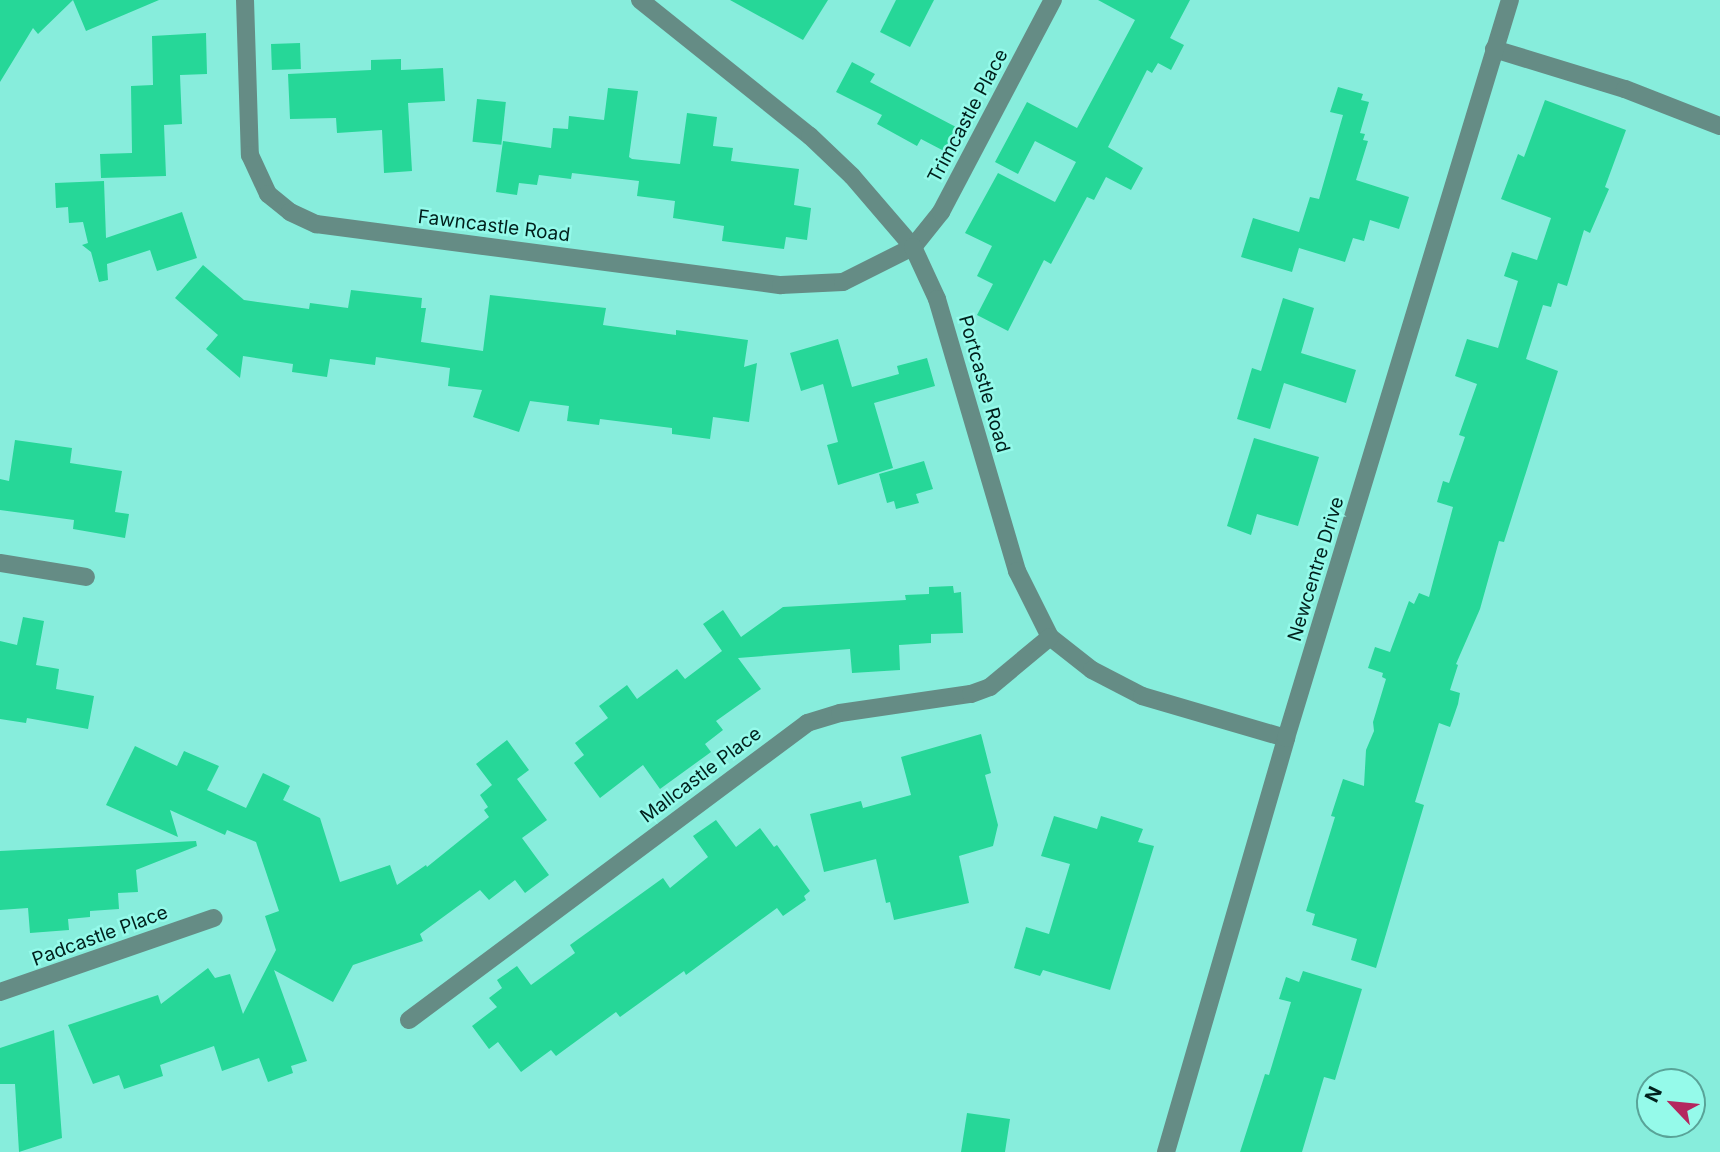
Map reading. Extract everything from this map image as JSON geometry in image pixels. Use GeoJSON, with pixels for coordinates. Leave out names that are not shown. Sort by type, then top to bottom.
{"type":"FeatureCollection","features":[{"type":"Feature","properties":{"kind":"street","name":"Fawncastle Road"},"geometry":{"type":"LineString","coordinates":[[245,0],[250,155],[268,194],[290,212],[316,224],[781,285],[843,282],[913,247]]}},
{"type":"Feature","properties":{"kind":"street","name":"Portcastle Road"},"geometry":{"type":"LineString","coordinates":[[640,0],[810,136],[852,176],[913,247],[937,299],[1017,571],[1050,637],[1092,670],[1142,696],[1286,738]]}},
{"type":"Feature","properties":{"kind":"street","name":"Trimcastle Place"},"geometry":{"type":"LineString","coordinates":[[913,247],[941,212],[1053,0]]}},
{"type":"Feature","properties":{"kind":"street","name":"Newcentre Drive"},"geometry":{"type":"LineString","coordinates":[[1166,1152],[1286,738],[1510,0]]}},
{"type":"Feature","properties":{"kind":"street"},"geometry":{"type":"LineString","coordinates":[[1494,49],[1625,89],[1720,126]]}},
{"type":"Feature","properties":{"kind":"street"},"geometry":{"type":"LineString","coordinates":[[0,562],[86,577]]}},
{"type":"Feature","properties":{"kind":"street","name":"Mallcastle Place"},"geometry":{"type":"LineString","coordinates":[[408,1020],[807,723],[841,713],[971,694],[989,687],[1050,637]]}},
{"type":"Feature","properties":{"kind":"street","name":"Padcastle Place"},"geometry":{"type":"LineString","coordinates":[[0,992],[214,918]]}},
{"type":"Feature","properties":{"kind":"building"},"geometry":{"type":"Polygon","coordinates":[[[0,0],[73,0],[38,34],[33,28],[0,82],[0,0]]]}},
{"type":"Feature","properties":{"kind":"building"},"geometry":{"type":"Polygon","coordinates":[[[73,0],[159,0],[86,31],[73,0]]]}},
{"type":"Feature","properties":{"kind":"building"},"geometry":{"type":"Polygon","coordinates":[[[730,0],[828,0],[803,40],[730,0]]]}},
{"type":"Feature","properties":{"kind":"building"},"geometry":{"type":"Polygon","coordinates":[[[896,0],[934,0],[910,47],[880,32],[896,0]]]}},
{"type":"Feature","properties":{"kind":"building"},"geometry":{"type":"Polygon","coordinates":[[[1098,0],[1190,0],[1170,38],[1184,45],[1171,70],[1158,63],[1152,73],[1147,70],[1108,147],[1143,168],[1131,190],[1106,177],[1094,200],[1087,197],[1051,264],[1044,260],[1008,331],[977,315],[993,284],[977,276],[992,246],[965,233],[998,173],[1055,202],[1076,162],[1035,141],[1018,174],[995,162],[1027,102],[1077,128],[1135,20],[1098,0]]]}},
{"type":"Feature","properties":{"kind":"building"},"geometry":{"type":"Polygon","coordinates":[[[206,33],[207,74],[180,75],[182,124],[164,125],[166,176],[101,178],[100,154],[132,153],[131,86],[153,85],[152,36],[206,33]]]}},
{"type":"Feature","properties":{"kind":"building"},"geometry":{"type":"Polygon","coordinates":[[[300,43],[301,69],[272,70],[271,44],[300,43]]]}},
{"type":"Feature","properties":{"kind":"building"},"geometry":{"type":"Polygon","coordinates":[[[401,59],[401,70],[443,68],[445,101],[408,103],[412,171],[384,173],[382,130],[337,133],[336,118],[290,119],[288,74],[371,70],[371,60],[401,59]]]}},
{"type":"Feature","properties":{"kind":"building"},"geometry":{"type":"Polygon","coordinates":[[[852,62],[875,74],[870,82],[956,127],[944,151],[921,139],[917,146],[877,124],[882,115],[836,92],[852,62]]]}},
{"type":"Feature","properties":{"kind":"building"},"geometry":{"type":"Polygon","coordinates":[[[1338,87],[1363,94],[1361,100],[1369,102],[1360,133],[1365,134],[1363,140],[1368,141],[1356,180],[1409,197],[1399,229],[1370,220],[1364,241],[1353,238],[1345,262],[1299,248],[1292,272],[1241,257],[1253,218],[1299,232],[1310,197],[1319,199],[1343,115],[1330,112],[1338,87]]]}},
{"type":"Feature","properties":{"kind":"building"},"geometry":{"type":"Polygon","coordinates":[[[608,88],[638,91],[629,157],[632,159],[680,164],[687,113],[717,117],[713,146],[733,148],[731,161],[799,169],[794,205],[811,208],[807,240],[786,237],[784,249],[722,241],[724,226],[673,218],[675,201],[637,196],[639,181],[572,173],[571,179],[539,175],[537,185],[519,183],[517,195],[496,192],[503,141],[551,148],[553,128],[568,129],[569,116],[604,120],[608,88]]]}},
{"type":"Feature","properties":{"kind":"building"},"geometry":{"type":"Polygon","coordinates":[[[477,99],[506,102],[501,145],[473,142],[477,99]]]}},
{"type":"Feature","properties":{"kind":"building"},"geometry":{"type":"Polygon","coordinates":[[[1545,100],[1626,130],[1605,187],[1609,189],[1590,233],[1584,230],[1567,286],[1558,283],[1551,307],[1543,305],[1526,359],[1558,371],[1504,542],[1499,541],[1480,609],[1456,664],[1458,665],[1450,690],[1460,693],[1458,704],[1450,727],[1439,723],[1415,802],[1424,805],[1376,968],[1351,960],[1357,939],[1312,925],[1315,914],[1306,911],[1335,817],[1331,816],[1343,779],[1364,786],[1366,750],[1374,731],[1373,722],[1386,679],[1382,677],[1383,673],[1368,668],[1375,647],[1390,652],[1409,601],[1414,604],[1419,593],[1429,597],[1453,507],[1437,502],[1443,481],[1449,483],[1465,437],[1459,435],[1477,384],[1455,376],[1467,339],[1498,348],[1518,281],[1504,276],[1512,252],[1537,260],[1551,218],[1501,199],[1518,154],[1524,157],[1545,100]]]}},
{"type":"Feature","properties":{"kind":"building"},"geometry":{"type":"Polygon","coordinates":[[[104,181],[106,238],[182,212],[197,258],[157,271],[150,250],[107,264],[108,280],[99,282],[91,252],[82,245],[88,243],[83,222],[69,223],[68,207],[56,208],[55,183],[104,181]]]}},
{"type":"Feature","properties":{"kind":"building"},"geometry":{"type":"Polygon","coordinates":[[[203,265],[244,300],[309,309],[310,303],[348,308],[351,290],[422,298],[421,308],[426,308],[421,342],[483,351],[490,295],[606,308],[603,325],[676,335],[676,330],[748,340],[744,367],[757,363],[749,422],[713,417],[710,439],[672,434],[672,428],[600,419],[599,425],[567,421],[569,406],[530,401],[519,432],[473,417],[482,390],[448,386],[450,368],[376,357],[375,365],[330,359],[327,377],[292,372],[293,364],[243,356],[240,378],[206,349],[218,335],[175,298],[203,265]]]}},
{"type":"Feature","properties":{"kind":"building"},"geometry":{"type":"Polygon","coordinates":[[[1283,298],[1314,308],[1301,353],[1356,370],[1346,403],[1284,383],[1270,429],[1237,419],[1252,368],[1261,371],[1283,298]]]}},
{"type":"Feature","properties":{"kind":"building"},"geometry":{"type":"Polygon","coordinates":[[[838,339],[852,387],[899,374],[897,366],[927,358],[935,386],[874,403],[893,468],[838,485],[827,445],[838,442],[823,384],[801,391],[790,353],[838,339]]]}},
{"type":"Feature","properties":{"kind":"building"},"geometry":{"type":"Polygon","coordinates":[[[1254,438],[1319,457],[1298,526],[1257,514],[1251,535],[1227,526],[1254,438]]]}},
{"type":"Feature","properties":{"kind":"building"},"geometry":{"type":"Polygon","coordinates":[[[15,440],[72,448],[70,463],[122,471],[115,512],[129,514],[125,538],[73,529],[74,520],[0,510],[0,479],[9,481],[15,440]]]}},
{"type":"Feature","properties":{"kind":"building"},"geometry":{"type":"Polygon","coordinates":[[[924,461],[933,489],[916,494],[919,503],[896,509],[894,501],[887,503],[879,474],[924,461]]]}},
{"type":"Feature","properties":{"kind":"building"},"geometry":{"type":"Polygon","coordinates":[[[953,586],[954,593],[961,592],[963,633],[931,634],[931,643],[899,645],[900,670],[852,673],[850,649],[738,658],[761,689],[716,721],[723,730],[705,744],[711,752],[660,789],[643,765],[600,798],[574,763],[584,755],[575,743],[608,718],[599,706],[627,685],[637,699],[677,669],[685,679],[722,651],[703,624],[723,610],[741,637],[783,607],[906,600],[905,595],[929,594],[929,587],[953,586]]]}},
{"type":"Feature","properties":{"kind":"building"},"geometry":{"type":"Polygon","coordinates":[[[23,617],[44,621],[36,665],[59,669],[56,689],[94,696],[88,729],[27,718],[26,723],[0,719],[0,641],[17,645],[23,617]]]}},
{"type":"Feature","properties":{"kind":"building"},"geometry":{"type":"Polygon","coordinates":[[[981,734],[991,773],[985,775],[998,825],[993,846],[959,856],[969,903],[894,920],[890,902],[886,903],[876,859],[824,872],[810,814],[861,801],[863,808],[911,795],[901,757],[981,734]]]}},
{"type":"Feature","properties":{"kind":"building"},"geometry":{"type":"Polygon","coordinates":[[[507,740],[529,770],[517,779],[547,820],[522,838],[549,875],[525,893],[515,880],[489,900],[480,890],[420,934],[423,941],[353,965],[333,1002],[274,970],[307,1061],[291,1066],[293,1073],[268,1082],[259,1058],[222,1071],[214,1046],[160,1065],[163,1076],[124,1089],[119,1075],[93,1084],[68,1025],[158,995],[161,1004],[208,968],[215,978],[230,974],[243,1014],[276,950],[265,916],[279,911],[256,842],[227,830],[225,835],[170,810],[178,837],[106,805],[135,746],[177,766],[184,751],[219,766],[207,790],[246,808],[263,773],[290,786],[283,800],[320,818],[340,882],[390,865],[397,885],[426,865],[427,867],[489,817],[484,810],[488,807],[480,795],[492,785],[476,764],[507,740]]]}},
{"type":"Feature","properties":{"kind":"building"},"geometry":{"type":"Polygon","coordinates":[[[1054,816],[1097,829],[1101,816],[1143,829],[1138,842],[1154,846],[1110,990],[1043,970],[1040,976],[1014,968],[1026,927],[1049,934],[1070,864],[1041,856],[1054,816]]]}},
{"type":"Feature","properties":{"kind":"building"},"geometry":{"type":"Polygon","coordinates":[[[716,820],[736,847],[760,828],[774,847],[777,845],[810,891],[804,896],[806,900],[783,916],[777,908],[686,975],[684,971],[620,1017],[616,1012],[556,1056],[551,1050],[521,1072],[498,1042],[489,1049],[472,1026],[497,1007],[489,998],[502,988],[497,980],[517,966],[531,985],[575,953],[570,945],[663,878],[670,888],[708,857],[693,836],[716,820]]]}},
{"type":"Feature","properties":{"kind":"building"},"geometry":{"type":"Polygon","coordinates":[[[196,841],[197,846],[136,870],[138,892],[118,893],[119,909],[90,911],[90,917],[68,919],[69,930],[30,933],[28,908],[0,910],[0,851],[196,841]]]}},
{"type":"Feature","properties":{"kind":"building"},"geometry":{"type":"Polygon","coordinates":[[[1303,971],[1362,989],[1335,1080],[1324,1077],[1302,1152],[1240,1152],[1265,1074],[1269,1075],[1291,1002],[1279,999],[1286,977],[1299,982],[1303,971]]]}},
{"type":"Feature","properties":{"kind":"building"},"geometry":{"type":"Polygon","coordinates":[[[54,1030],[62,1138],[19,1152],[15,1084],[0,1084],[0,1048],[54,1030]]]}},
{"type":"Feature","properties":{"kind":"building"},"geometry":{"type":"Polygon","coordinates":[[[967,1113],[1010,1119],[1005,1152],[961,1152],[967,1113]]]}}]}
